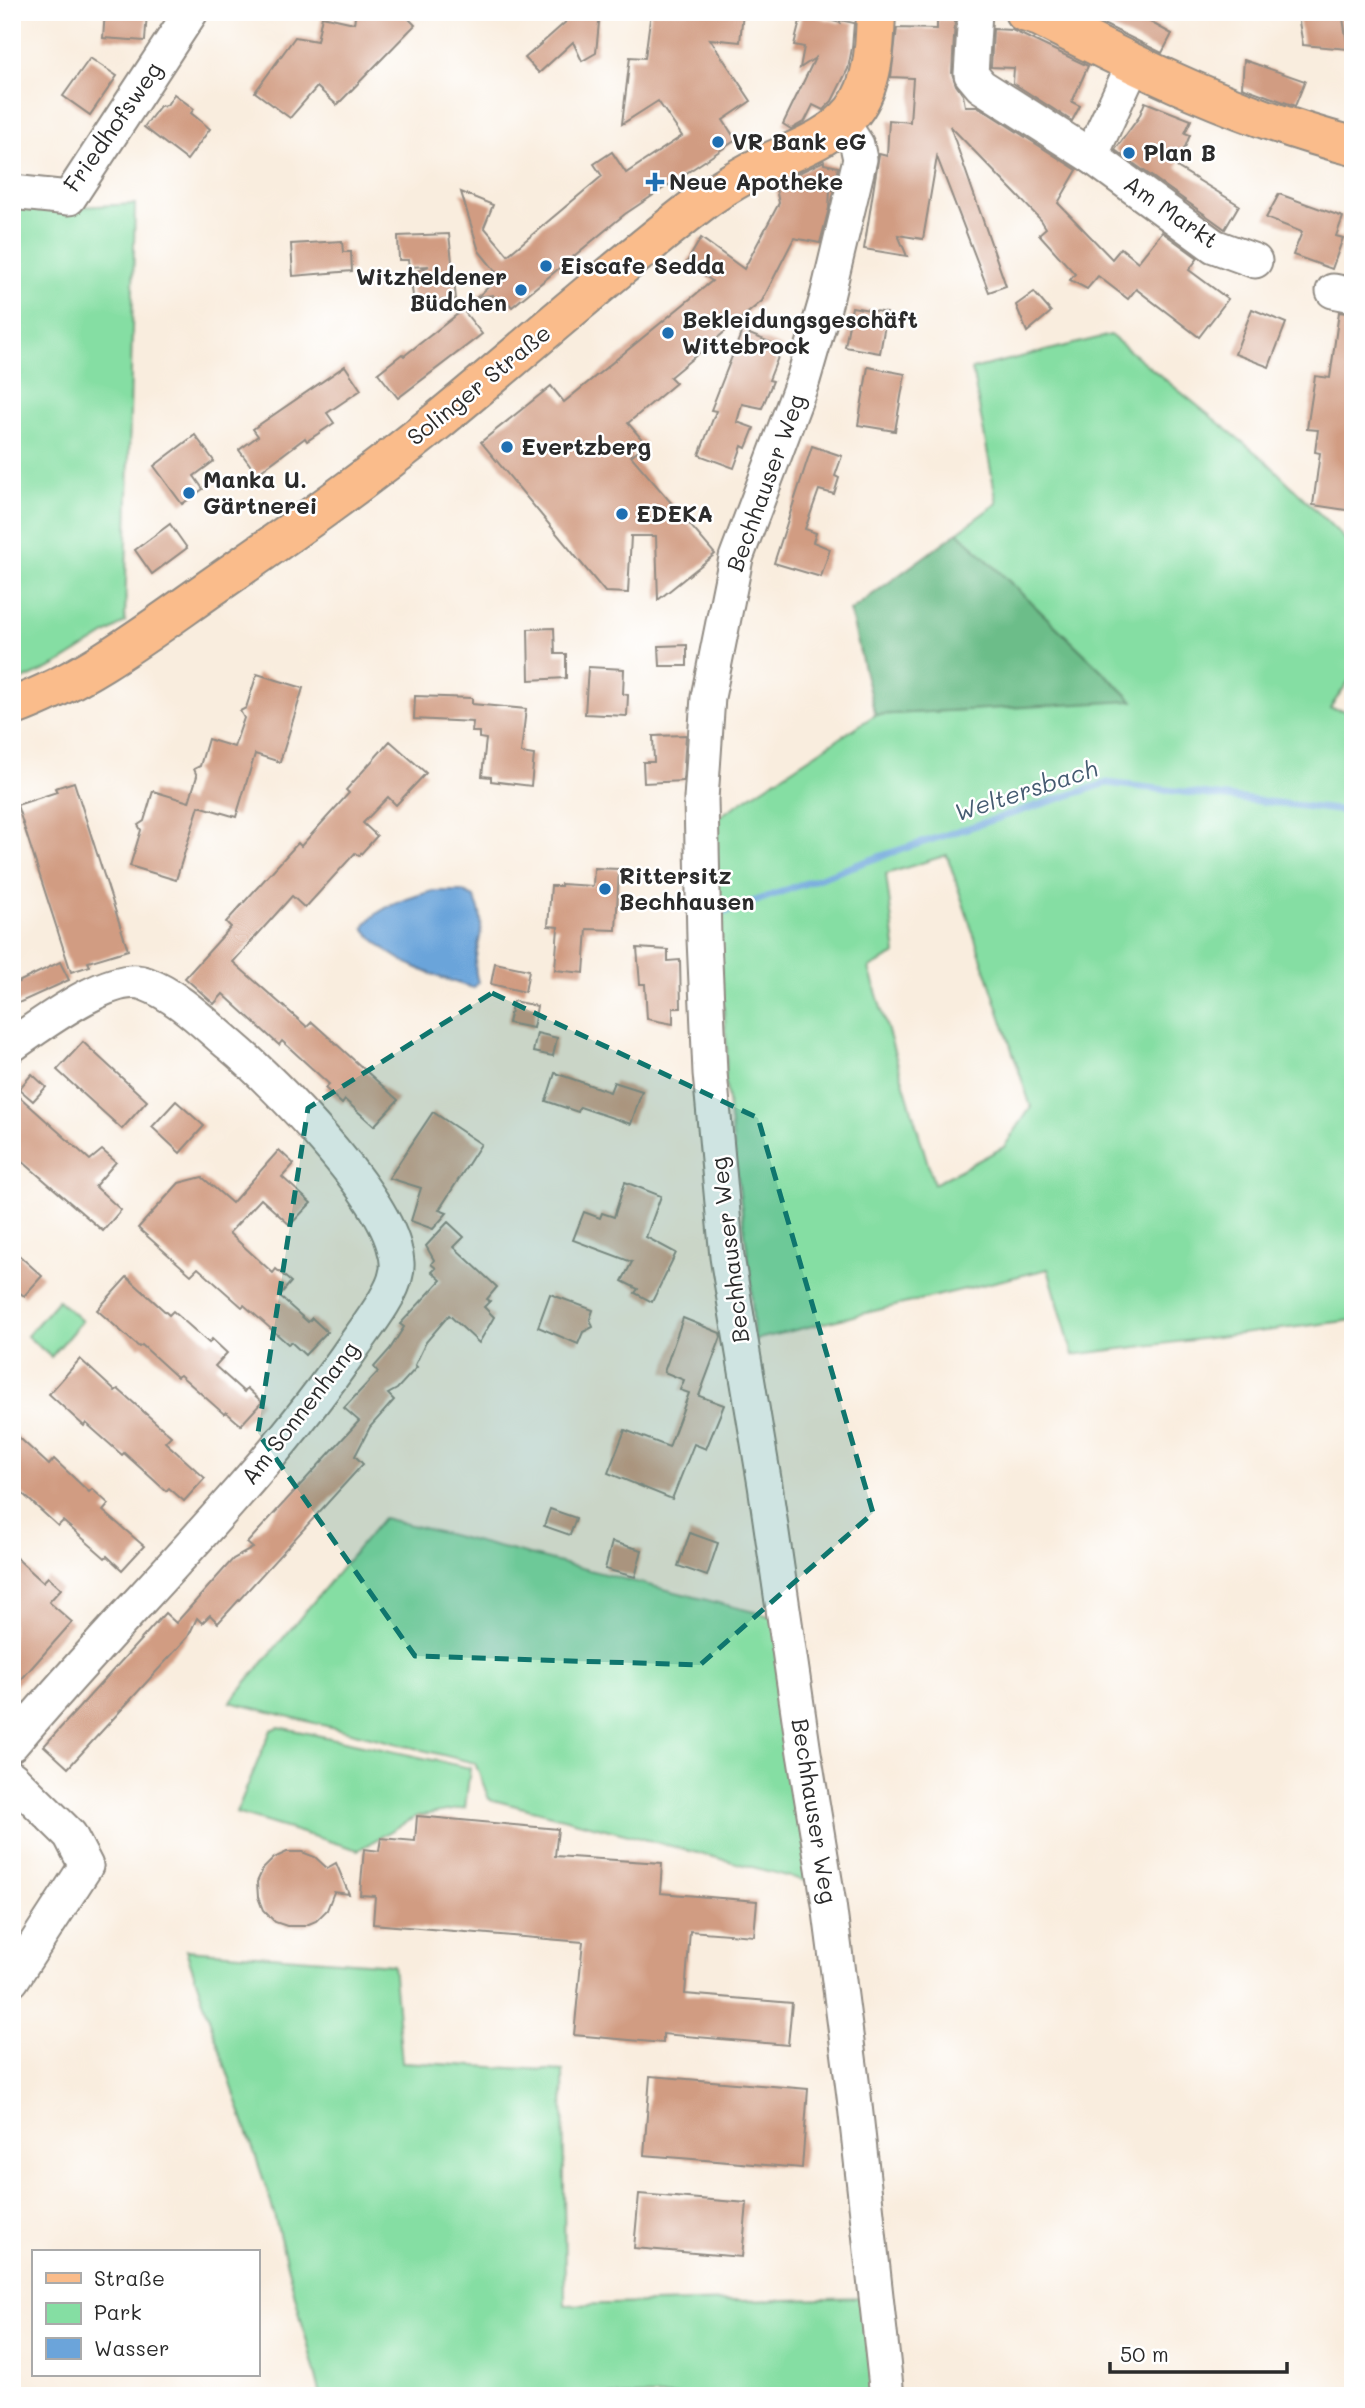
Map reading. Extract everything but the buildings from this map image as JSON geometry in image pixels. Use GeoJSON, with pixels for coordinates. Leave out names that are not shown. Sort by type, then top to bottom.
{"type":"FeatureCollection","features":[{"type":"Feature","properties":{"kind":"main road","name":"Solinger Straße"},"geometry":{"type":"LineString","coordinates":[[12,707],[112,657],[236,570],[430,427],[701,202],[758,167],[818,139],[842,122],[853,112],[868,80],[876,12]]}},
{"type":"Feature","properties":{"kind":"main road"},"geometry":{"type":"LineString","coordinates":[[1024,12],[1040,17],[1133,65],[1216,101],[1289,128],[1353,146]]}},
{"type":"Feature","properties":{"kind":"street","name":"Friedhofsweg"},"geometry":{"type":"LineString","coordinates":[[12,192],[69,198],[191,12]]}},
{"type":"Feature","properties":{"kind":"street","name":"Am Markt"},"geometry":{"type":"LineString","coordinates":[[975,12],[971,74],[981,86],[1091,156],[1214,246],[1255,261]]}},
{"type":"Feature","properties":{"kind":"street"},"geometry":{"type":"LineString","coordinates":[[1091,156],[1133,65]]}},
{"type":"Feature","properties":{"kind":"street","name":"Bechhauser Weg"},"geometry":{"type":"LineString","coordinates":[[842,122],[857,145],[860,159],[833,274],[803,380],[736,558],[708,696],[701,799],[710,1073],[727,1257],[829,1905],[854,2096],[887,2396]]}},
{"type":"Feature","properties":{"kind":"street","name":"Am Sonnenhang"},"geometry":{"type":"LineString","coordinates":[[12,1045],[83,998],[115,984],[143,982],[181,1004],[244,1058],[291,1104],[351,1174],[382,1218],[395,1251],[397,1275],[380,1308],[323,1392],[263,1464],[68,1678],[12,1744]]}},
{"type":"Feature","properties":{"kind":"street"},"geometry":{"type":"LineString","coordinates":[[12,1778],[70,1835],[86,1867],[12,1980]]}},
{"type":"Feature","properties":{"kind":"highlighted area"},"geometry":{"type":"Polygon","coordinates":[[[492,993],[758,1118],[873,1513],[700,1665],[415,1656],[258,1433],[308,1108],[492,993]]]}},
{"type":"Feature","properties":{"kind":"green space"},"geometry":{"type":"Polygon","coordinates":[[[12,203],[78,207],[135,204],[125,622],[56,665],[12,685],[12,203]]]}},
{"type":"Feature","properties":{"kind":"green space"},"geometry":{"type":"Polygon","coordinates":[[[1110,335],[1266,461],[1353,547],[1353,675],[1330,708],[1353,712],[1353,1320],[1073,1355],[1048,1269],[754,1340],[751,1280],[725,1079],[727,1050],[709,823],[875,715],[1132,700],[958,532],[997,503],[972,369],[1110,335]],[[947,855],[886,874],[896,954],[869,968],[934,1184],[1004,1147],[1031,1107],[947,855]]]}},
{"type":"Feature","properties":{"kind":"green space"},"geometry":{"type":"Polygon","coordinates":[[[958,532],[1133,701],[875,715],[850,611],[958,532]]]}},
{"type":"Feature","properties":{"kind":"green space"},"geometry":{"type":"Polygon","coordinates":[[[58,1300],[82,1321],[51,1357],[27,1336],[58,1300]]]}},
{"type":"Feature","properties":{"kind":"green space"},"geometry":{"type":"Polygon","coordinates":[[[383,1518],[778,1618],[810,1882],[489,1799],[475,1763],[230,1702],[383,1518]]]}},
{"type":"Feature","properties":{"kind":"green space"},"geometry":{"type":"Polygon","coordinates":[[[279,1727],[470,1768],[465,1808],[417,1816],[358,1850],[236,1813],[271,1730],[279,1727]]]}},
{"type":"Feature","properties":{"kind":"green space"},"geometry":{"type":"Polygon","coordinates":[[[186,1950],[393,1965],[402,2062],[563,2071],[565,2305],[869,2298],[879,2396],[321,2396],[270,2199],[186,1950]]]}},
{"type":"Feature","properties":{"kind":"water"},"geometry":{"type":"Polygon","coordinates":[[[433,891],[462,891],[474,897],[477,903],[481,931],[475,963],[478,982],[474,988],[428,973],[399,959],[374,940],[364,928],[375,914],[384,909],[433,891]]]}},
{"type":"Feature","properties":{"kind":"waterway","name":"Weltersbach"},"geometry":{"type":"LineString","coordinates":[[722,913],[890,853],[1107,783],[1353,812]]}},
{"type":"Feature","properties":{"kind":"place","name":"VR Bank eG"},"geometry":{"type":"Point","coordinates":[718,142]}},
{"type":"Feature","properties":{"kind":"place","name":"Plan B"},"geometry":{"type":"Point","coordinates":[1129,153]}},
{"type":"Feature","properties":{"kind":"place","name":"Neue Apotheke"},"geometry":{"type":"Point","coordinates":[655,182]}},
{"type":"Feature","properties":{"kind":"place","name":"Eiscafe Sedda"},"geometry":{"type":"Point","coordinates":[546,266]}},
{"type":"Feature","properties":{"kind":"place","name":"Witzheldener Büdchen"},"geometry":{"type":"Point","coordinates":[521,290]}},
{"type":"Feature","properties":{"kind":"place","name":"Bekleidungsgeschäft Wittebrock"},"geometry":{"type":"Point","coordinates":[668,333]}},
{"type":"Feature","properties":{"kind":"place","name":"Evertzberg"},"geometry":{"type":"Point","coordinates":[507,447]}},
{"type":"Feature","properties":{"kind":"place","name":"Manka U. Gärtnerei"},"geometry":{"type":"Point","coordinates":[189,493]}},
{"type":"Feature","properties":{"kind":"place","name":"EDEKA"},"geometry":{"type":"Point","coordinates":[622,514]}},
{"type":"Feature","properties":{"kind":"place","name":"Rittersitz Bechhausen"},"geometry":{"type":"Point","coordinates":[605,889]}}]}
